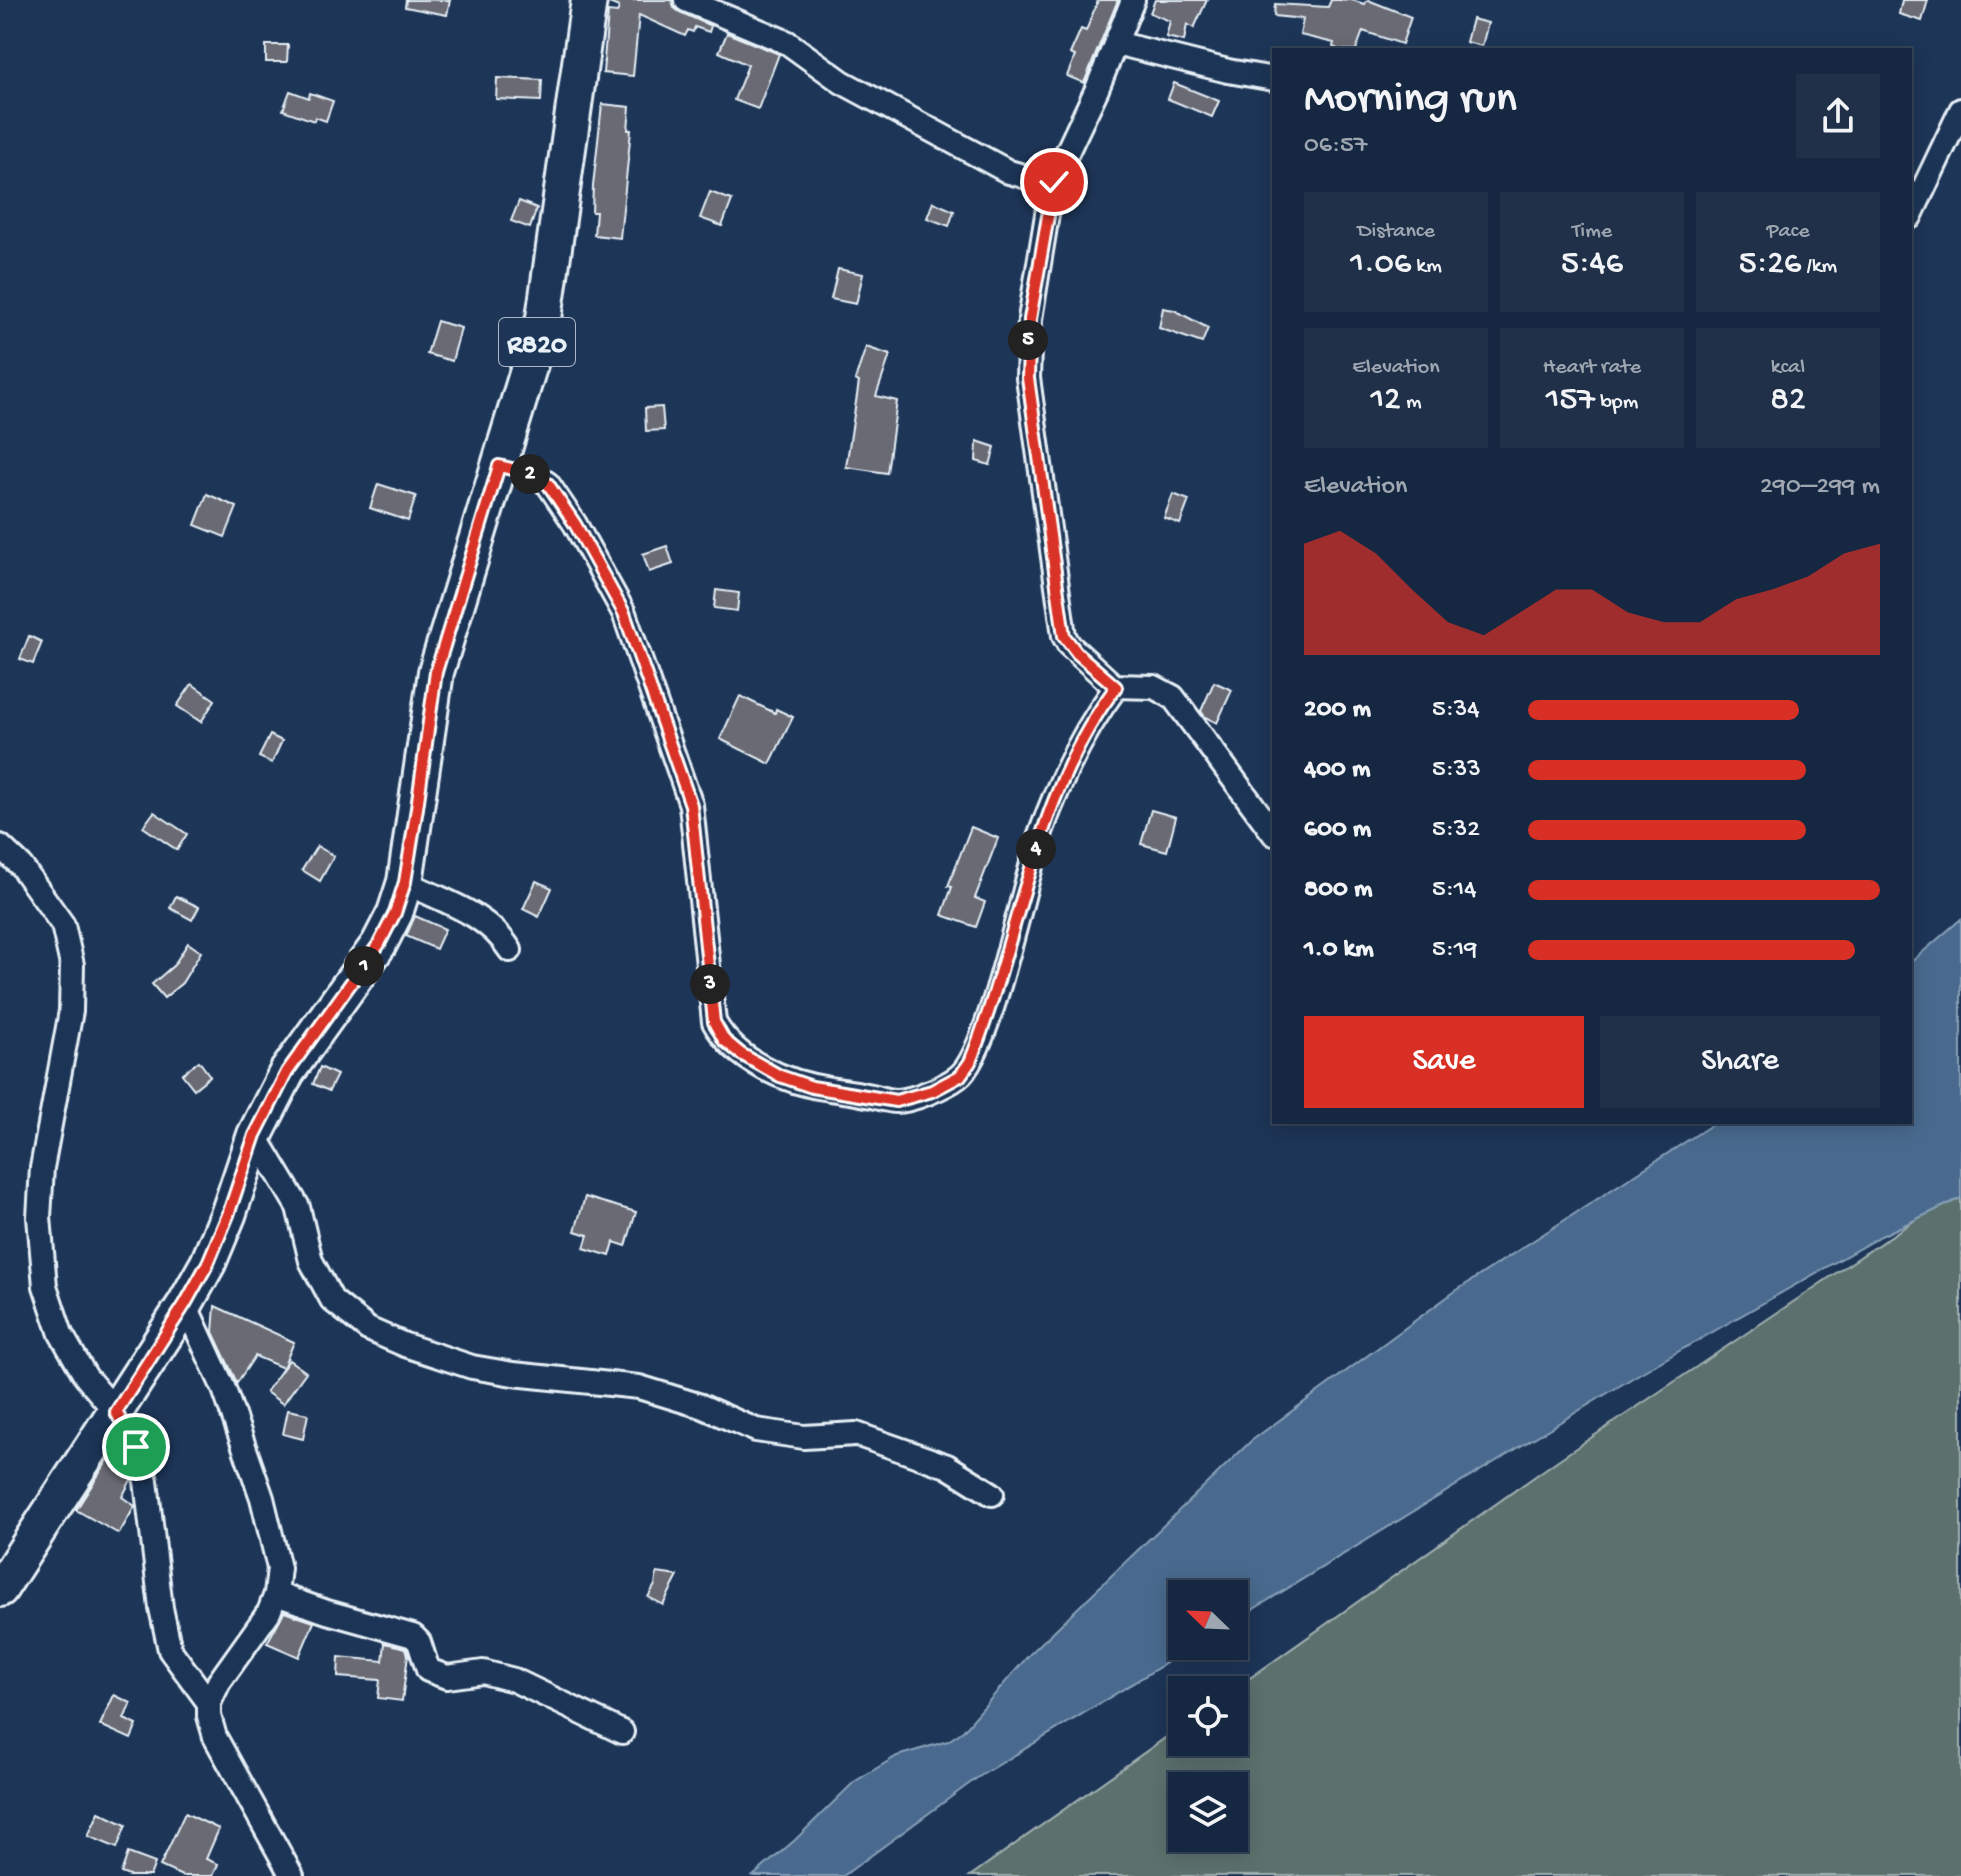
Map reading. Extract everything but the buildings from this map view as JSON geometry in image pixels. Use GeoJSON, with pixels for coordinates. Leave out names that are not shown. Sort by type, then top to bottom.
{"type":"FeatureCollection","features":[{"type":"Feature","properties":{"kind":"main road","name":"R820"},"geometry":{"type":"LineString","coordinates":[[0,1589],[185,1304],[208,1263],[255,1135],[287,1072],[379,944],[395,913],[405,882],[436,672],[544,318],[589,0]]}},
{"type":"Feature","properties":{"kind":"street"},"geometry":{"type":"LineString","coordinates":[[686,0],[788,43],[842,82],[1009,172],[1052,184]]}},
{"type":"Feature","properties":{"kind":"street"},"geometry":{"type":"LineString","coordinates":[[1133,0],[1052,184],[1028,343],[1028,378],[1038,465],[1064,636],[1077,653],[1116,687],[1154,687],[1173,697],[1272,831]]}},
{"type":"Feature","properties":{"kind":"street"},"geometry":{"type":"LineString","coordinates":[[1116,43],[1272,79]]}},
{"type":"Feature","properties":{"kind":"street"},"geometry":{"type":"LineString","coordinates":[[1912,213],[1961,110]]}},
{"type":"Feature","properties":{"kind":"street"},"geometry":{"type":"LineString","coordinates":[[499,466],[533,474],[548,484],[575,524],[624,613],[691,805],[714,1022],[724,1040],[741,1054],[780,1076],[812,1087],[896,1101],[932,1091],[960,1076],[970,1062],[982,1033],[1046,819],[1064,776],[1116,687]]}},
{"type":"Feature","properties":{"kind":"street"},"geometry":{"type":"LineString","coordinates":[[0,846],[21,866],[63,925],[72,965],[71,1011],[42,1168],[39,1217],[45,1286],[61,1334],[86,1377],[116,1412],[136,1447],[146,1481],[161,1608],[170,1650],[209,1703]]}},
{"type":"Feature","properties":{"kind":"street"},"geometry":{"type":"LineString","coordinates":[[405,882],[477,917],[499,932],[510,950]]}},
{"type":"Feature","properties":{"kind":"street"},"geometry":{"type":"LineString","coordinates":[[255,1135],[298,1207],[311,1261],[332,1300],[368,1329],[472,1367],[639,1387],[701,1406],[756,1430],[804,1437],[856,1434],[947,1466],[992,1494]]}},
{"type":"Feature","properties":{"kind":"street"},"geometry":{"type":"LineString","coordinates":[[185,1304],[224,1389],[262,1498],[279,1568],[276,1594],[269,1612],[219,1682],[209,1703],[209,1716],[215,1737],[292,1876]]}},
{"type":"Feature","properties":{"kind":"street"},"geometry":{"type":"LineString","coordinates":[[276,1594],[413,1636],[419,1642],[428,1670],[435,1675],[447,1677],[483,1672],[514,1680],[622,1732]]}},
{"type":"Feature","properties":{"kind":"green space"},"geometry":{"type":"Polygon","coordinates":[[[1961,1189],[1961,1876],[970,1876],[1168,1736],[1168,1756],[1248,1756],[1248,1679],[1558,1460],[1961,1189]]]}},
{"type":"Feature","properties":{"kind":"water"},"geometry":{"type":"Polygon","coordinates":[[[1961,919],[1961,1198],[1881,1236],[1639,1374],[1248,1612],[1248,1580],[1168,1580],[1168,1660],[1171,1660],[977,1778],[843,1876],[753,1876],[854,1782],[897,1756],[948,1741],[963,1731],[1029,1655],[1251,1441],[1454,1292],[1713,1124],[1912,1124],[1912,961],[1961,919]]]}},
{"type":"Feature","properties":{"kind":"route"},"geometry":{"type":"LineString","coordinates":[[136,1447],[116,1412],[208,1263],[255,1135],[287,1072],[379,944],[395,913],[405,882],[436,672],[499,466],[533,474],[548,484],[575,524],[624,613],[691,805],[714,1022],[724,1040],[741,1054],[780,1076],[812,1087],[896,1101],[932,1091],[960,1076],[970,1062],[982,1033],[1011,944],[1040,834],[1064,776],[1116,687],[1077,653],[1064,636],[1038,465],[1028,378],[1028,343],[1054,182]]}}]}
